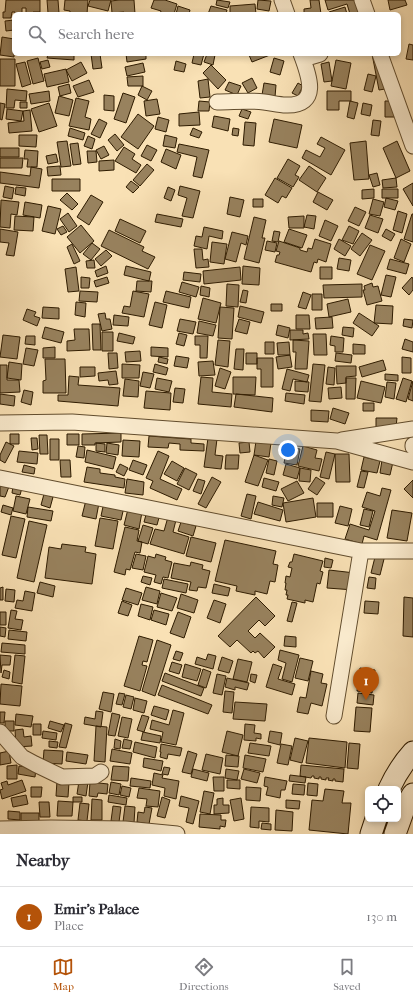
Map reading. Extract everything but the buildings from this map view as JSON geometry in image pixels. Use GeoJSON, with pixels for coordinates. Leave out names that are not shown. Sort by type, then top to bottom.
{"type":"FeatureCollection","features":[{"type":"Feature","properties":{"kind":"main road"},"geometry":{"type":"LineString","coordinates":[[391,786],[413,752]]}},
{"type":"Feature","properties":{"kind":"main road"},"geometry":{"type":"LineString","coordinates":[[394,834],[410,806]]}},
{"type":"Feature","properties":{"kind":"main road"},"geometry":{"type":"LineString","coordinates":[[371,834],[375,822]]}},
{"type":"Feature","properties":{"kind":"street"},"geometry":{"type":"LineString","coordinates":[[282,0],[286,12]]}},
{"type":"Feature","properties":{"kind":"street"},"geometry":{"type":"LineString","coordinates":[[362,0],[366,12]]}},
{"type":"Feature","properties":{"kind":"street"},"geometry":{"type":"LineString","coordinates":[[381,56],[413,146]]}},
{"type":"Feature","properties":{"kind":"street"},"geometry":{"type":"LineString","coordinates":[[217,102],[264,102],[285,106],[298,104],[306,98],[311,90],[310,81],[302,57]]}},
{"type":"Feature","properties":{"kind":"street"},"geometry":{"type":"LineString","coordinates":[[0,423],[72,422],[337,441],[413,462]]}},
{"type":"Feature","properties":{"kind":"street"},"geometry":{"type":"LineString","coordinates":[[337,441],[413,429]]}},
{"type":"Feature","properties":{"kind":"street"},"geometry":{"type":"LineString","coordinates":[[0,478],[361,551],[413,551]]}},
{"type":"Feature","properties":{"kind":"street"},"geometry":{"type":"LineString","coordinates":[[334,716],[361,551]]}},
{"type":"Feature","properties":{"kind":"street"},"geometry":{"type":"LineString","coordinates":[[0,732],[22,756],[62,777],[96,776],[101,772]]}},
{"type":"Feature","properties":{"kind":"street"},"geometry":{"type":"LineString","coordinates":[[0,828],[51,828],[177,834]]}},
{"type":"Feature","properties":{"kind":"place","name":"Emir's Palace"},"geometry":{"type":"Point","coordinates":[366,700]}}]}
